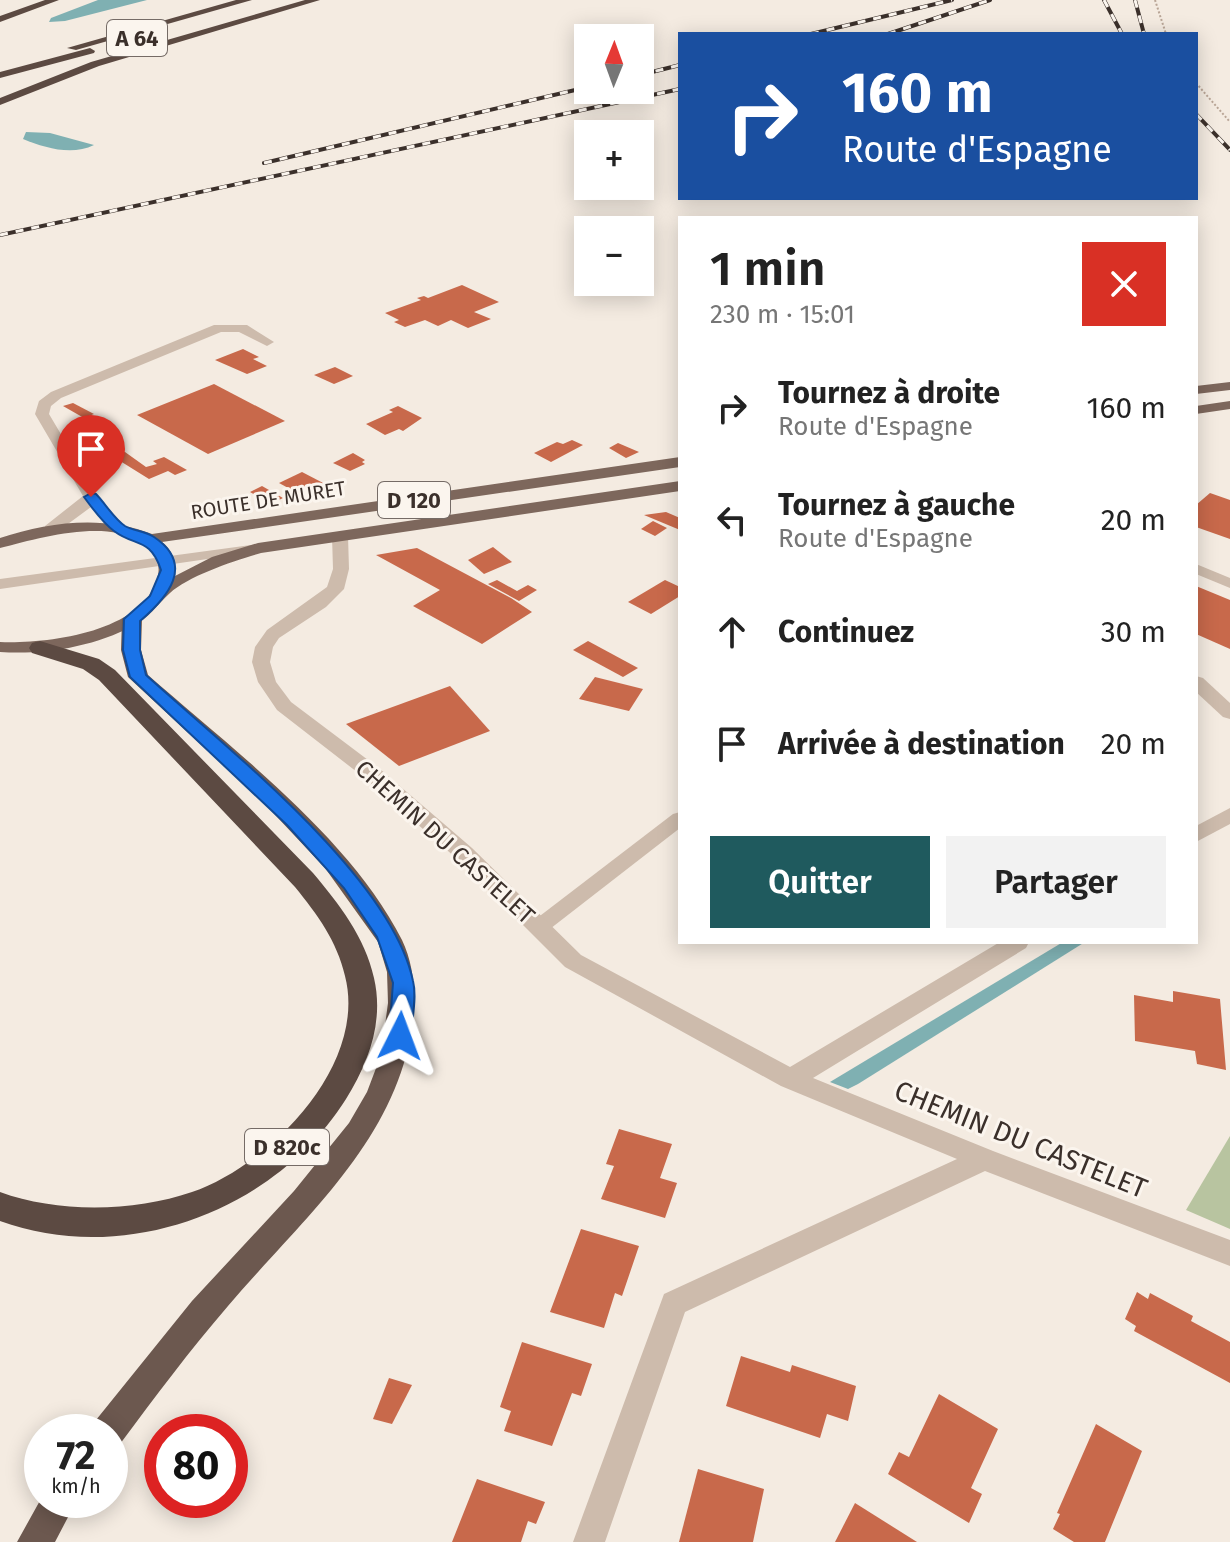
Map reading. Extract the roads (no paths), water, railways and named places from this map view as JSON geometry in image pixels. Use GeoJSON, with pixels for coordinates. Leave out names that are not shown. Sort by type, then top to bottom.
{"type":"FeatureCollection","features":[{"type":"Feature","properties":{"kind":"highway"},"geometry":{"type":"LineString","coordinates":[[0,19],[54,0]]}},
{"type":"Feature","properties":{"kind":"highway","name":"A 64"},"geometry":{"type":"LineString","coordinates":[[0,67],[247,0]]}},
{"type":"Feature","properties":{"kind":"highway","name":"A 64"},"geometry":{"type":"LineString","coordinates":[[0,75],[275,0]]}},
{"type":"Feature","properties":{"kind":"highway"},"geometry":{"type":"LineString","coordinates":[[0,102],[95,64],[315,0]]}},
{"type":"Feature","properties":{"kind":"highway"},"geometry":{"type":"LineString","coordinates":[[122,1414],[215,1297],[343,1155],[385,1088],[400,1036],[403,983],[387,935],[351,883],[294,821],[138,677],[131,650],[132,619]]}},
{"type":"Feature","properties":{"kind":"highway","name":"D 820c"},"geometry":{"type":"LineString","coordinates":[[0,1206],[75,1222],[145,1218],[203,1202],[263,1170],[334,1096],[361,1041],[365,995],[354,953],[329,908],[304,880],[107,675],[91,664],[40,648]]}},
{"type":"Feature","properties":{"kind":"highway"},"geometry":{"type":"LineString","coordinates":[[35,1542],[49,1518]]}},
{"type":"Feature","properties":{"kind":"main road"},"geometry":{"type":"LineString","coordinates":[[1198,390],[1230,386]]}},
{"type":"Feature","properties":{"kind":"main road"},"geometry":{"type":"LineString","coordinates":[[1198,410],[1230,405]]}},
{"type":"Feature","properties":{"kind":"main road","name":"ROUTE DE MURET"},"geometry":{"type":"LineString","coordinates":[[148,539],[678,462]]}},
{"type":"Feature","properties":{"kind":"main road","name":"ROUTE DE MURET"},"geometry":{"type":"LineString","coordinates":[[0,647],[40,648],[95,636],[132,619],[163,589],[218,561],[258,548],[678,486]]}},
{"type":"Feature","properties":{"kind":"main road"},"geometry":{"type":"LineString","coordinates":[[0,543],[51,529],[79,526],[119,529],[148,539],[163,553],[168,570],[163,589]]}},
{"type":"Feature","properties":{"kind":"street"},"geometry":{"type":"LineString","coordinates":[[119,529],[91,497],[42,414],[44,404],[56,395],[219,328],[242,328],[267,342]]}},
{"type":"Feature","properties":{"kind":"street"},"geometry":{"type":"LineString","coordinates":[[51,529],[91,497]]}},
{"type":"Feature","properties":{"kind":"street","name":"CHEMIN DU CASTELET"},"geometry":{"type":"LineString","coordinates":[[340,536],[341,569],[335,589],[320,603],[273,634],[264,647],[261,662],[267,682],[284,706],[464,853],[573,961],[790,1079],[984,1159],[1230,1253]]}},
{"type":"Feature","properties":{"kind":"street"},"geometry":{"type":"LineString","coordinates":[[1198,684],[1230,713]]}},
{"type":"Feature","properties":{"kind":"street"},"geometry":{"type":"LineString","coordinates":[[1198,834],[1230,815]]}},
{"type":"Feature","properties":{"kind":"street"},"geometry":{"type":"LineString","coordinates":[[790,1079],[1015,944]]}},
{"type":"Feature","properties":{"kind":"street"},"geometry":{"type":"LineString","coordinates":[[589,1542],[674,1303],[984,1159]]}},
{"type":"Feature","properties":{"kind":"lane"},"geometry":{"type":"LineString","coordinates":[[0,584],[258,548]]}},
{"type":"Feature","properties":{"kind":"lane"},"geometry":{"type":"LineString","coordinates":[[1198,570],[1230,583]]}},
{"type":"Feature","properties":{"kind":"lane"},"geometry":{"type":"LineString","coordinates":[[539,927],[678,820]]}},
{"type":"Feature","properties":{"kind":"water"},"geometry":{"type":"Polygon","coordinates":[[[98,0],[147,0],[65,21],[49,22],[51,18],[98,0]]]}},
{"type":"Feature","properties":{"kind":"water"},"geometry":{"type":"Polygon","coordinates":[[[26,132],[50,133],[94,145],[77,150],[49,148],[23,139],[26,132]]]}},
{"type":"Feature","properties":{"kind":"water"},"geometry":{"type":"Polygon","coordinates":[[[1060,944],[1082,944],[858,1084],[848,1089],[830,1082],[1060,944]]]}},
{"type":"Feature","properties":{"kind":"railway"},"geometry":{"type":"LineString","coordinates":[[819,32],[952,0]]}},
{"type":"Feature","properties":{"kind":"railway"},"geometry":{"type":"LineString","coordinates":[[894,32],[990,0]]}},
{"type":"Feature","properties":{"kind":"railway"},"geometry":{"type":"LineString","coordinates":[[1104,0],[1121,32]]}},
{"type":"Feature","properties":{"kind":"railway"},"geometry":{"type":"LineString","coordinates":[[1135,0],[1143,32]]}},
{"type":"Feature","properties":{"kind":"railway"},"geometry":{"type":"LineString","coordinates":[[654,72],[678,66]]}},
{"type":"Feature","properties":{"kind":"railway"},"geometry":{"type":"LineString","coordinates":[[0,235],[678,89]]}},
{"type":"Feature","properties":{"kind":"railway"},"geometry":{"type":"LineString","coordinates":[[264,163],[574,90]]}},
{"type":"Feature","properties":{"kind":"railway"},"geometry":{"type":"LineString","coordinates":[[1198,116],[1230,150]]}}]}
